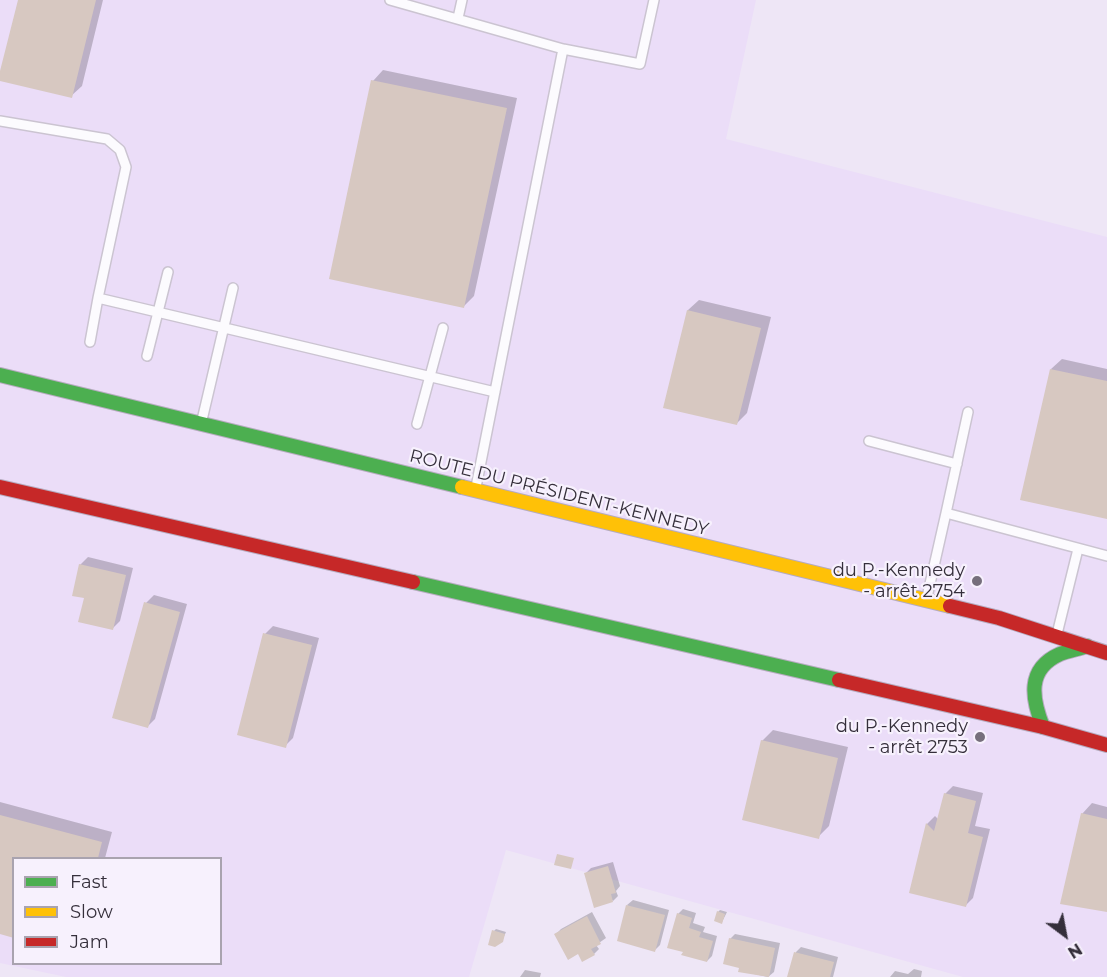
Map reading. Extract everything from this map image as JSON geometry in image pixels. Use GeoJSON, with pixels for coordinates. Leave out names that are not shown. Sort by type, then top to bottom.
{"type":"FeatureCollection","features":[{"type":"Feature","properties":{"kind":"main road","name":"ROUTE DU PRÉSIDENT-KENNEDY"},"geometry":{"type":"LineString","coordinates":[[0,375],[999,618],[1107,653]]}},
{"type":"Feature","properties":{"kind":"main road"},"geometry":{"type":"LineString","coordinates":[[0,487],[1043,727],[1107,745]]}},
{"type":"Feature","properties":{"kind":"main road"},"geometry":{"type":"LineString","coordinates":[[1043,727],[1035,707],[1034,685],[1042,668],[1058,655],[1087,646]]}},
{"type":"Feature","properties":{"kind":"lane"},"geometry":{"type":"LineString","coordinates":[[390,0],[563,49],[639,64],[654,0]]}},
{"type":"Feature","properties":{"kind":"lane"},"geometry":{"type":"LineString","coordinates":[[458,18],[462,0]]}},
{"type":"Feature","properties":{"kind":"lane"},"geometry":{"type":"LineString","coordinates":[[475,492],[563,49]]}},
{"type":"Feature","properties":{"kind":"lane"},"geometry":{"type":"LineString","coordinates":[[0,121],[107,139],[120,150],[126,167],[90,342]]}},
{"type":"Feature","properties":{"kind":"lane"},"geometry":{"type":"LineString","coordinates":[[147,356],[168,272]]}},
{"type":"Feature","properties":{"kind":"lane"},"geometry":{"type":"LineString","coordinates":[[202,423],[233,288]]}},
{"type":"Feature","properties":{"kind":"lane"},"geometry":{"type":"LineString","coordinates":[[98,298],[495,392]]}},
{"type":"Feature","properties":{"kind":"lane"},"geometry":{"type":"LineString","coordinates":[[417,424],[443,328]]}},
{"type":"Feature","properties":{"kind":"lane"},"geometry":{"type":"LineString","coordinates":[[926,602],[968,412]]}},
{"type":"Feature","properties":{"kind":"lane"},"geometry":{"type":"LineString","coordinates":[[869,441],[957,464]]}},
{"type":"Feature","properties":{"kind":"lane"},"geometry":{"type":"LineString","coordinates":[[946,513],[1107,556]]}},
{"type":"Feature","properties":{"kind":"lane"},"geometry":{"type":"LineString","coordinates":[[1057,637],[1078,549]]}},
{"type":"Feature","properties":{"kind":"shaded area"},"geometry":{"type":"Polygon","coordinates":[[[0,0],[756,0],[726,139],[1107,237],[1107,977],[963,977],[506,850],[469,977],[66,977],[0,963],[0,0]]]}},
{"type":"Feature","properties":{"kind":"building"},"geometry":{"type":"Polygon","coordinates":[[[18,0],[96,0],[72,98],[0,81],[0,71],[18,0]]]}},
{"type":"Feature","properties":{"kind":"building"},"geometry":{"type":"Polygon","coordinates":[[[371,80],[507,108],[464,308],[329,279],[371,80]]]}},
{"type":"Feature","properties":{"kind":"building"},"geometry":{"type":"Polygon","coordinates":[[[687,310],[761,328],[737,425],[663,408],[687,310]]]}},
{"type":"Feature","properties":{"kind":"building"},"geometry":{"type":"Polygon","coordinates":[[[1050,369],[1107,381],[1107,519],[1020,500],[1050,369]]]}},
{"type":"Feature","properties":{"kind":"building"},"geometry":{"type":"Polygon","coordinates":[[[79,564],[126,575],[113,630],[78,622],[84,598],[72,596],[79,564]]]}},
{"type":"Feature","properties":{"kind":"building"},"geometry":{"type":"Polygon","coordinates":[[[144,602],[180,612],[148,728],[112,718],[144,602]]]}},
{"type":"Feature","properties":{"kind":"building"},"geometry":{"type":"Polygon","coordinates":[[[263,633],[312,645],[286,748],[237,735],[263,633]]]}},
{"type":"Feature","properties":{"kind":"building"},"geometry":{"type":"Polygon","coordinates":[[[761,740],[838,758],[819,839],[742,820],[761,740]]]}},
{"type":"Feature","properties":{"kind":"building"},"geometry":{"type":"Polygon","coordinates":[[[944,793],[976,801],[968,833],[983,837],[966,907],[909,893],[926,823],[934,831],[944,793]]]}},
{"type":"Feature","properties":{"kind":"building"},"geometry":{"type":"Polygon","coordinates":[[[1081,813],[1107,819],[1107,912],[1060,904],[1081,813]]]}},
{"type":"Feature","properties":{"kind":"building"},"geometry":{"type":"Polygon","coordinates":[[[0,815],[102,842],[98,857],[12,857],[12,937],[0,934],[0,815]]]}},
{"type":"Feature","properties":{"kind":"building"},"geometry":{"type":"Polygon","coordinates":[[[557,854],[574,858],[571,869],[554,865],[557,854]]]}},
{"type":"Feature","properties":{"kind":"building"},"geometry":{"type":"Polygon","coordinates":[[[608,866],[616,893],[611,894],[613,902],[594,908],[584,873],[608,866]]]}},
{"type":"Feature","properties":{"kind":"building"},"geometry":{"type":"Polygon","coordinates":[[[626,905],[665,915],[655,952],[617,941],[626,905]]]}},
{"type":"Feature","properties":{"kind":"building"},"geometry":{"type":"Polygon","coordinates":[[[717,911],[725,914],[722,924],[714,921],[717,911]]]}},
{"type":"Feature","properties":{"kind":"building"},"geometry":{"type":"Polygon","coordinates":[[[677,913],[692,918],[689,928],[701,932],[699,937],[713,941],[707,962],[681,955],[683,952],[667,948],[677,913]]]}},
{"type":"Feature","properties":{"kind":"building"},"geometry":{"type":"Polygon","coordinates":[[[587,916],[601,944],[591,949],[595,955],[582,962],[578,954],[568,960],[554,934],[587,916]]]}},
{"type":"Feature","properties":{"kind":"building"},"geometry":{"type":"Polygon","coordinates":[[[492,930],[505,934],[503,942],[495,947],[488,945],[492,930]]]}},
{"type":"Feature","properties":{"kind":"building"},"geometry":{"type":"Polygon","coordinates":[[[729,938],[775,948],[769,977],[738,972],[739,968],[723,964],[729,938]]]}},
{"type":"Feature","properties":{"kind":"building"},"geometry":{"type":"Polygon","coordinates":[[[794,952],[834,962],[830,977],[787,977],[794,952]]]}},
{"type":"Feature","properties":{"kind":"traffic: fast"},"geometry":{"type":"LineString","coordinates":[[0,375],[462,487]]}},
{"type":"Feature","properties":{"kind":"traffic: fast"},"geometry":{"type":"LineString","coordinates":[[413,582],[839,680]]}},
{"type":"Feature","properties":{"kind":"traffic: fast"},"geometry":{"type":"LineString","coordinates":[[1043,727],[1035,696],[1037,676],[1041,668],[1060,654],[1087,646]]}},
{"type":"Feature","properties":{"kind":"traffic: slow"},"geometry":{"type":"LineString","coordinates":[[462,487],[950,606]]}},
{"type":"Feature","properties":{"kind":"traffic: jam"},"geometry":{"type":"LineString","coordinates":[[0,487],[413,582]]}},
{"type":"Feature","properties":{"kind":"traffic: jam"},"geometry":{"type":"LineString","coordinates":[[950,606],[999,618],[1107,653]]}},
{"type":"Feature","properties":{"kind":"traffic: jam"},"geometry":{"type":"LineString","coordinates":[[839,680],[1043,727],[1107,745]]}},
{"type":"Feature","properties":{"kind":"place","name":"du P.-Kennedy - arrêt 2754"},"geometry":{"type":"Point","coordinates":[977,581]}},
{"type":"Feature","properties":{"kind":"place","name":"du P.-Kennedy - arrêt 2753"},"geometry":{"type":"Point","coordinates":[980,737]}}]}
